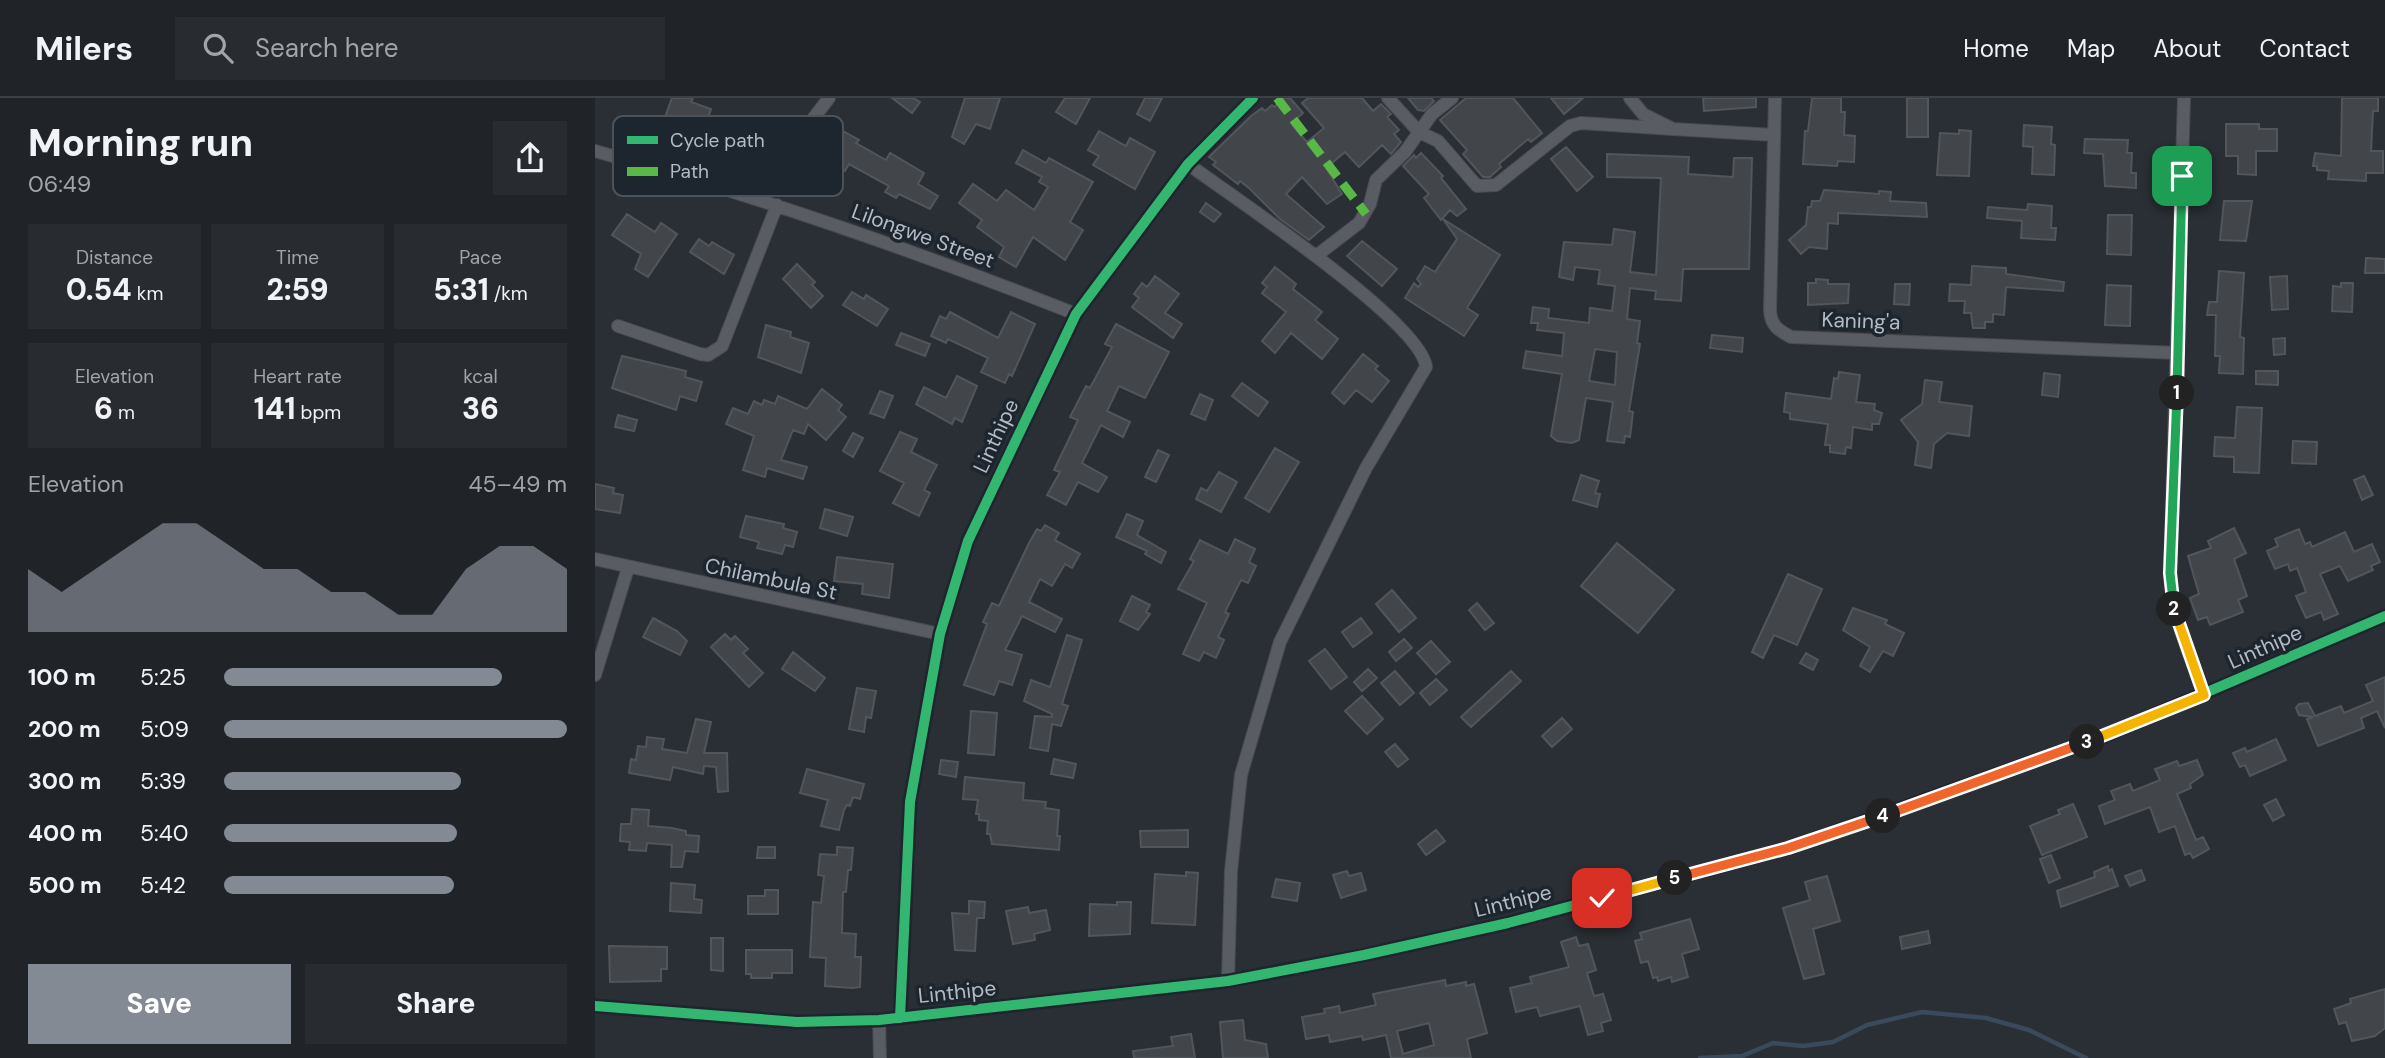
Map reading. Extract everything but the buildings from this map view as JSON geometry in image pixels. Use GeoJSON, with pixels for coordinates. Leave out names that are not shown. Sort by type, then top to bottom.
{"type":"FeatureCollection","features":[{"type":"Feature","properties":{"kind":"street"},"geometry":{"type":"LineString","coordinates":[[814,116],[828,98]]}},
{"type":"Feature","properties":{"kind":"street","name":"Linthipe"},"geometry":{"type":"LineString","coordinates":[[900,1018],[910,802],[940,634],[968,541],[1076,314],[1188,164],[1253,98]]}},
{"type":"Feature","properties":{"kind":"street"},"geometry":{"type":"LineString","coordinates":[[1388,98],[1419,132],[1438,141],[1477,186],[1486,188],[1496,185],[1570,126],[1581,123],[1774,135]]}},
{"type":"Feature","properties":{"kind":"street"},"geometry":{"type":"LineString","coordinates":[[1316,256],[1366,214],[1376,180],[1405,152],[1432,114],[1452,98]]}},
{"type":"Feature","properties":{"kind":"street"},"geometry":{"type":"LineString","coordinates":[[1630,98],[1643,114],[1673,129]]}},
{"type":"Feature","properties":{"kind":"street","name":"Kaning'a"},"geometry":{"type":"LineString","coordinates":[[1775,98],[1770,310],[1771,322],[1779,331],[1791,337],[2178,353]]}},
{"type":"Feature","properties":{"kind":"street"},"geometry":{"type":"LineString","coordinates":[[2184,98],[2171,599],[2204,695]]}},
{"type":"Feature","properties":{"kind":"street","name":"Lilongwe Street"},"geometry":{"type":"LineString","coordinates":[[595,151],[613,156]]}},
{"type":"Feature","properties":{"kind":"street"},"geometry":{"type":"LineString","coordinates":[[1188,164],[1316,256],[1390,319],[1421,351],[1426,367],[1366,468],[1280,642],[1241,775],[1231,871],[1227,981]]}},
{"type":"Feature","properties":{"kind":"street","name":"Lilongwe Street"},"geometry":{"type":"LineString","coordinates":[[746,196],[943,261],[1076,314]]}},
{"type":"Feature","properties":{"kind":"street"},"geometry":{"type":"LineString","coordinates":[[759,200],[761,196]]}},
{"type":"Feature","properties":{"kind":"street"},"geometry":{"type":"LineString","coordinates":[[618,326],[700,354],[715,352],[722,346],[777,205]]}},
{"type":"Feature","properties":{"kind":"street","name":"Chilambula St"},"geometry":{"type":"LineString","coordinates":[[595,559],[940,634]]}},
{"type":"Feature","properties":{"kind":"street"},"geometry":{"type":"LineString","coordinates":[[595,675],[628,568]]}},
{"type":"Feature","properties":{"kind":"street","name":"Linthipe"},"geometry":{"type":"LineString","coordinates":[[595,1006],[797,1022],[880,1020],[1276,974],[1509,923],[1788,848],[1980,782],[2204,695],[2385,616]]}},
{"type":"Feature","properties":{"kind":"street"},"geometry":{"type":"LineString","coordinates":[[880,1020],[880,1058]]}},
{"type":"Feature","properties":{"kind":"waterway"},"geometry":{"type":"LineString","coordinates":[[1700,1058],[1742,1056],[1773,1043],[1803,1046],[1833,1042],[1867,1025],[1922,1012],[1986,1018],[2029,1030],[2086,1058]]}},
{"type":"Feature","properties":{"kind":"marked path"},"geometry":{"type":"LineString","coordinates":[[1277,98],[1366,214]]}},
{"type":"Feature","properties":{"kind":"cycle path"},"geometry":{"type":"LineString","coordinates":[[900,1018],[910,802],[940,634],[968,541],[1076,314],[1188,164],[1253,98]]}},
{"type":"Feature","properties":{"kind":"cycle path"},"geometry":{"type":"LineString","coordinates":[[595,1006],[797,1022],[879,1020],[1228,981],[1364,955],[1508,923],[1788,848],[2102,737],[2385,616]]}},
{"type":"Feature","properties":{"kind":"route"},"geometry":{"type":"LineString","coordinates":[[1602,898],[1788,848],[1956,791],[2102,737],[2204,695],[2171,599],[2182,176]]}}]}
